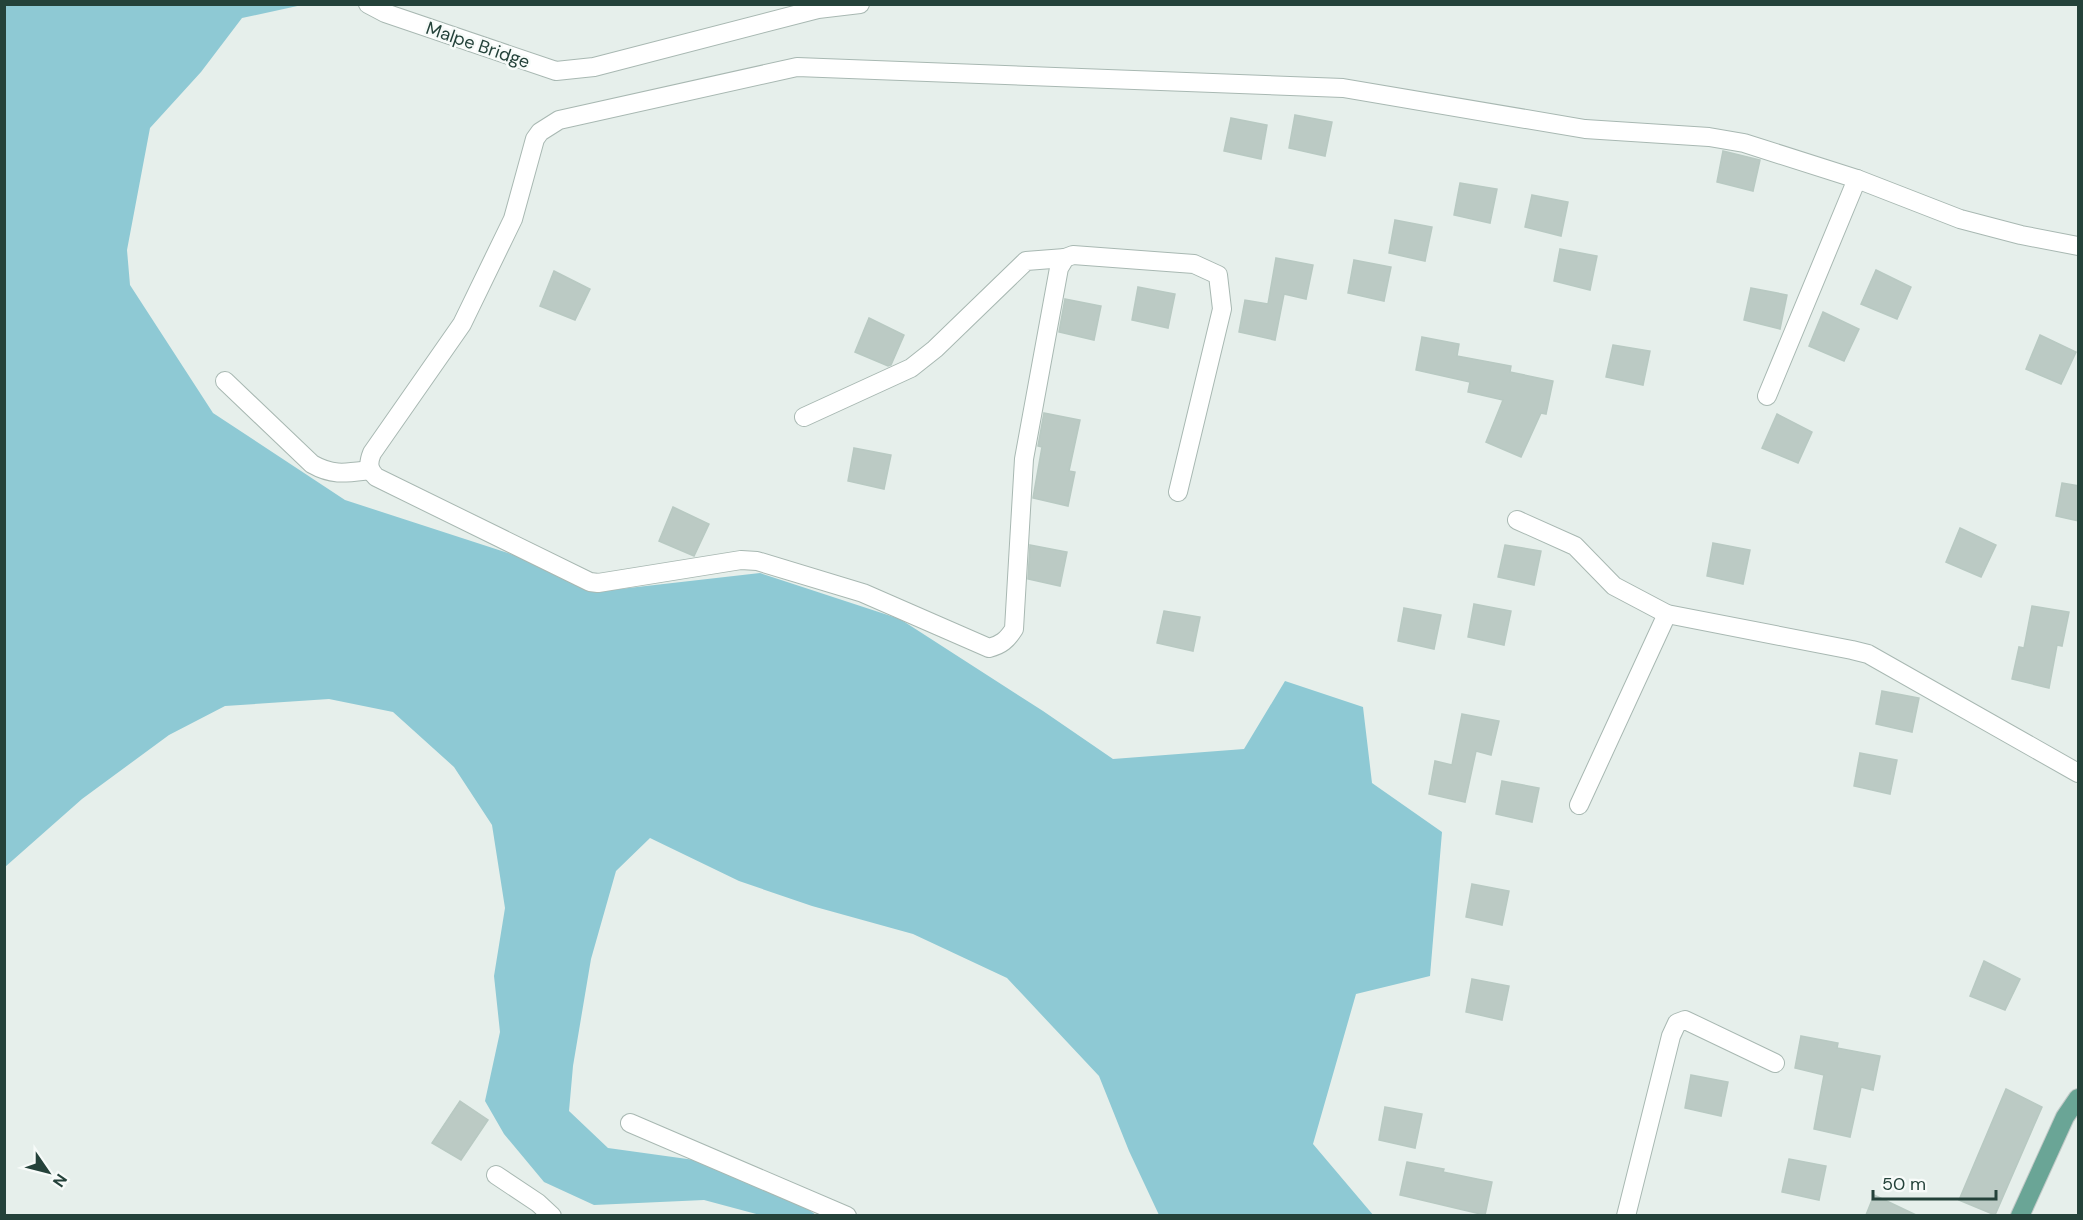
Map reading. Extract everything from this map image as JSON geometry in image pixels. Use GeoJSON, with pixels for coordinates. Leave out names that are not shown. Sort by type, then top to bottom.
{"type":"FeatureCollection","features":[{"type":"Feature","properties":{"kind":"main road"},"geometry":{"type":"LineString","coordinates":[[2020,1215],[2065,1117],[2079,1098]]}},
{"type":"Feature","properties":{"kind":"street","name":"Malpe Bridge"},"geometry":{"type":"LineString","coordinates":[[368,4],[385,14],[556,71],[594,67],[818,9],[860,4]]}},
{"type":"Feature","properties":{"kind":"street"},"geometry":{"type":"LineString","coordinates":[[1065,258],[1059,268],[1024,459],[1014,629],[998,646],[989,648],[863,593],[757,561],[741,560],[598,583],[590,582],[376,477],[370,471],[369,462],[372,453],[462,324],[513,219],[532,149],[540,132],[559,120],[797,67],[1343,88],[1585,129],[1709,137],[1743,143],[1857,179],[1960,219],[2021,235],[2079,246]]}},
{"type":"Feature","properties":{"kind":"street"},"geometry":{"type":"LineString","coordinates":[[1767,396],[1857,179]]}},
{"type":"Feature","properties":{"kind":"street"},"geometry":{"type":"LineString","coordinates":[[804,417],[911,368],[935,349],[1026,261],[1065,258],[1073,255],[1194,264],[1218,275],[1222,309],[1178,492]]}},
{"type":"Feature","properties":{"kind":"street"},"geometry":{"type":"LineString","coordinates":[[225,381],[312,464],[325,471],[337,473],[370,471]]}},
{"type":"Feature","properties":{"kind":"street"},"geometry":{"type":"LineString","coordinates":[[1517,520],[1575,546],[1614,586],[1667,614],[1868,654],[2079,773]]}},
{"type":"Feature","properties":{"kind":"street"},"geometry":{"type":"LineString","coordinates":[[1579,805],[1667,614]]}},
{"type":"Feature","properties":{"kind":"street"},"geometry":{"type":"LineString","coordinates":[[1626,1215],[1671,1036],[1677,1023],[1685,1020],[1775,1063]]}},
{"type":"Feature","properties":{"kind":"street"},"geometry":{"type":"LineString","coordinates":[[630,1123],[847,1215]]}},
{"type":"Feature","properties":{"kind":"street"},"geometry":{"type":"LineString","coordinates":[[496,1175],[552,1215]]}},
{"type":"Feature","properties":{"kind":"water"},"geometry":{"type":"Polygon","coordinates":[[[5,4],[302,5],[242,18],[201,72],[150,128],[127,250],[130,285],[213,413],[345,500],[508,553],[611,590],[760,573],[900,619],[1113,759],[1244,749],[1285,681],[1363,707],[1372,783],[1442,832],[1430,976],[1356,994],[1313,1144],[1374,1216],[1159,1215],[1129,1151],[1099,1076],[1007,978],[913,934],[812,906],[739,881],[650,838],[616,871],[591,959],[573,1066],[569,1111],[608,1148],[716,1163],[784,1191],[816,1215],[760,1215],[704,1200],[594,1205],[544,1182],[504,1134],[485,1101],[500,1032],[494,976],[505,908],[492,825],[454,767],[393,712],[329,699],[225,706],[169,735],[82,799],[5,867],[5,4]]]}},
{"type":"Feature","properties":{"kind":"building"},"geometry":{"type":"Polygon","coordinates":[[[1295,115],[1332,122],[1325,156],[1289,148],[1295,115]]]}},
{"type":"Feature","properties":{"kind":"building"},"geometry":{"type":"Polygon","coordinates":[[[1231,118],[1267,125],[1261,159],[1224,151],[1231,118]]]}},
{"type":"Feature","properties":{"kind":"building"},"geometry":{"type":"Polygon","coordinates":[[[1723,151],[1760,160],[1753,191],[1717,182],[1723,151]]]}},
{"type":"Feature","properties":{"kind":"building"},"geometry":{"type":"Polygon","coordinates":[[[1460,183],[1497,189],[1490,223],[1454,215],[1460,183]]]}},
{"type":"Feature","properties":{"kind":"building"},"geometry":{"type":"Polygon","coordinates":[[[1532,195],[1568,202],[1561,236],[1525,227],[1532,195]]]}},
{"type":"Feature","properties":{"kind":"building"},"geometry":{"type":"Polygon","coordinates":[[[1395,220],[1432,227],[1425,261],[1389,253],[1395,220]]]}},
{"type":"Feature","properties":{"kind":"building"},"geometry":{"type":"Polygon","coordinates":[[[1560,249],[1597,256],[1590,290],[1554,281],[1560,249]]]}},
{"type":"Feature","properties":{"kind":"building"},"geometry":{"type":"Polygon","coordinates":[[[1276,258],[1313,265],[1306,299],[1284,294],[1275,340],[1239,332],[1245,300],[1268,304],[1276,258]]]}},
{"type":"Feature","properties":{"kind":"building"},"geometry":{"type":"Polygon","coordinates":[[[1354,260],[1391,267],[1384,301],[1348,293],[1354,260]]]}},
{"type":"Feature","properties":{"kind":"building"},"geometry":{"type":"Polygon","coordinates":[[[1876,270],[1911,287],[1897,319],[1861,304],[1876,270]]]}},
{"type":"Feature","properties":{"kind":"building"},"geometry":{"type":"Polygon","coordinates":[[[554,271],[590,289],[575,320],[540,306],[554,271]]]}},
{"type":"Feature","properties":{"kind":"building"},"geometry":{"type":"Polygon","coordinates":[[[1138,287],[1175,294],[1168,328],[1132,320],[1138,287]]]}},
{"type":"Feature","properties":{"kind":"building"},"geometry":{"type":"Polygon","coordinates":[[[1751,288],[1787,295],[1780,329],[1744,320],[1751,288]]]}},
{"type":"Feature","properties":{"kind":"building"},"geometry":{"type":"Polygon","coordinates":[[[1065,299],[1101,306],[1094,340],[1059,332],[1065,299]]]}},
{"type":"Feature","properties":{"kind":"building"},"geometry":{"type":"Polygon","coordinates":[[[1823,312],[1859,329],[1844,361],[1809,346],[1823,312]]]}},
{"type":"Feature","properties":{"kind":"building"},"geometry":{"type":"Polygon","coordinates":[[[869,318],[904,335],[891,365],[888,366],[855,352],[869,318]]]}},
{"type":"Feature","properties":{"kind":"building"},"geometry":{"type":"Polygon","coordinates":[[[2040,335],[2076,352],[2061,384],[2026,369],[2040,335]]]}},
{"type":"Feature","properties":{"kind":"building"},"geometry":{"type":"Polygon","coordinates":[[[1422,337],[1459,344],[1457,356],[1511,366],[1510,372],[1553,381],[1546,414],[1541,413],[1521,457],[1486,442],[1503,400],[1468,392],[1470,382],[1416,370],[1422,337]]]}},
{"type":"Feature","properties":{"kind":"building"},"geometry":{"type":"Polygon","coordinates":[[[1613,345],[1650,351],[1643,385],[1606,377],[1613,345]]]}},
{"type":"Feature","properties":{"kind":"building"},"geometry":{"type":"Polygon","coordinates":[[[1044,413],[1080,420],[1069,471],[1075,472],[1068,506],[1033,498],[1042,447],[1038,446],[1044,413]]]}},
{"type":"Feature","properties":{"kind":"building"},"geometry":{"type":"Polygon","coordinates":[[[1777,414],[1812,432],[1798,463],[1762,448],[1777,414]]]}},
{"type":"Feature","properties":{"kind":"building"},"geometry":{"type":"Polygon","coordinates":[[[854,448],[891,455],[884,489],[848,481],[854,448]]]}},
{"type":"Feature","properties":{"kind":"building"},"geometry":{"type":"Polygon","coordinates":[[[2062,483],[2079,486],[2079,521],[2056,516],[2062,483]]]}},
{"type":"Feature","properties":{"kind":"building"},"geometry":{"type":"Polygon","coordinates":[[[673,507],[709,524],[694,556],[659,541],[673,507]]]}},
{"type":"Feature","properties":{"kind":"building"},"geometry":{"type":"Polygon","coordinates":[[[1960,528],[1996,545],[1981,577],[1946,562],[1960,528]]]}},
{"type":"Feature","properties":{"kind":"building"},"geometry":{"type":"Polygon","coordinates":[[[1713,543],[1750,550],[1743,584],[1707,576],[1713,543]]]}},
{"type":"Feature","properties":{"kind":"building"},"geometry":{"type":"Polygon","coordinates":[[[1030,545],[1067,552],[1060,586],[1028,579],[1030,545]]]}},
{"type":"Feature","properties":{"kind":"building"},"geometry":{"type":"Polygon","coordinates":[[[1505,545],[1541,551],[1534,585],[1498,577],[1505,545]]]}},
{"type":"Feature","properties":{"kind":"building"},"geometry":{"type":"Polygon","coordinates":[[[1474,604],[1511,611],[1504,645],[1468,637],[1474,604]]]}},
{"type":"Feature","properties":{"kind":"building"},"geometry":{"type":"Polygon","coordinates":[[[2032,606],[2069,612],[2062,646],[2057,645],[2049,688],[2012,679],[2019,647],[2024,648],[2032,606]]]}},
{"type":"Feature","properties":{"kind":"building"},"geometry":{"type":"Polygon","coordinates":[[[1404,608],[1441,615],[1434,649],[1398,641],[1404,608]]]}},
{"type":"Feature","properties":{"kind":"building"},"geometry":{"type":"Polygon","coordinates":[[[1164,611],[1200,617],[1193,651],[1157,643],[1164,611]]]}},
{"type":"Feature","properties":{"kind":"building"},"geometry":{"type":"Polygon","coordinates":[[[1882,691],[1919,698],[1912,732],[1876,724],[1882,691]]]}},
{"type":"Feature","properties":{"kind":"building"},"geometry":{"type":"Polygon","coordinates":[[[1462,714],[1499,721],[1491,755],[1476,751],[1465,802],[1429,794],[1435,761],[1452,765],[1462,714]]]}},
{"type":"Feature","properties":{"kind":"building"},"geometry":{"type":"Polygon","coordinates":[[[1860,753],[1897,760],[1890,794],[1854,786],[1860,753]]]}},
{"type":"Feature","properties":{"kind":"building"},"geometry":{"type":"Polygon","coordinates":[[[1502,781],[1539,788],[1532,822],[1496,814],[1502,781]]]}},
{"type":"Feature","properties":{"kind":"building"},"geometry":{"type":"Polygon","coordinates":[[[1472,884],[1509,891],[1502,925],[1466,917],[1472,884]]]}},
{"type":"Feature","properties":{"kind":"building"},"geometry":{"type":"Polygon","coordinates":[[[1984,961],[2020,979],[2005,1010],[1970,996],[1984,961]]]}},
{"type":"Feature","properties":{"kind":"building"},"geometry":{"type":"Polygon","coordinates":[[[1472,979],[1509,986],[1502,1020],[1466,1012],[1472,979]]]}},
{"type":"Feature","properties":{"kind":"building"},"geometry":{"type":"Polygon","coordinates":[[[1801,1036],[1838,1043],[1837,1048],[1880,1056],[1873,1090],[1861,1087],[1850,1137],[1814,1129],[1824,1075],[1795,1068],[1801,1036]]]}},
{"type":"Feature","properties":{"kind":"building"},"geometry":{"type":"Polygon","coordinates":[[[1691,1075],[1728,1082],[1721,1116],[1685,1108],[1691,1075]]]}},
{"type":"Feature","properties":{"kind":"building"},"geometry":{"type":"Polygon","coordinates":[[[2006,1089],[2042,1107],[1995,1215],[1959,1200],[2006,1089]]]}},
{"type":"Feature","properties":{"kind":"building"},"geometry":{"type":"Polygon","coordinates":[[[460,1101],[488,1120],[461,1160],[432,1143],[460,1101]]]}},
{"type":"Feature","properties":{"kind":"building"},"geometry":{"type":"Polygon","coordinates":[[[1385,1107],[1422,1114],[1415,1148],[1379,1140],[1385,1107]]]}},
{"type":"Feature","properties":{"kind":"building"},"geometry":{"type":"Polygon","coordinates":[[[1789,1159],[1826,1166],[1819,1200],[1782,1192],[1789,1159]]]}},
{"type":"Feature","properties":{"kind":"building"},"geometry":{"type":"Polygon","coordinates":[[[1407,1162],[1492,1182],[1485,1215],[1400,1195],[1407,1162]]]}},
{"type":"Feature","properties":{"kind":"building"},"geometry":{"type":"Polygon","coordinates":[[[1874,1195],[1916,1215],[1866,1215],[1874,1195]]]}}]}
